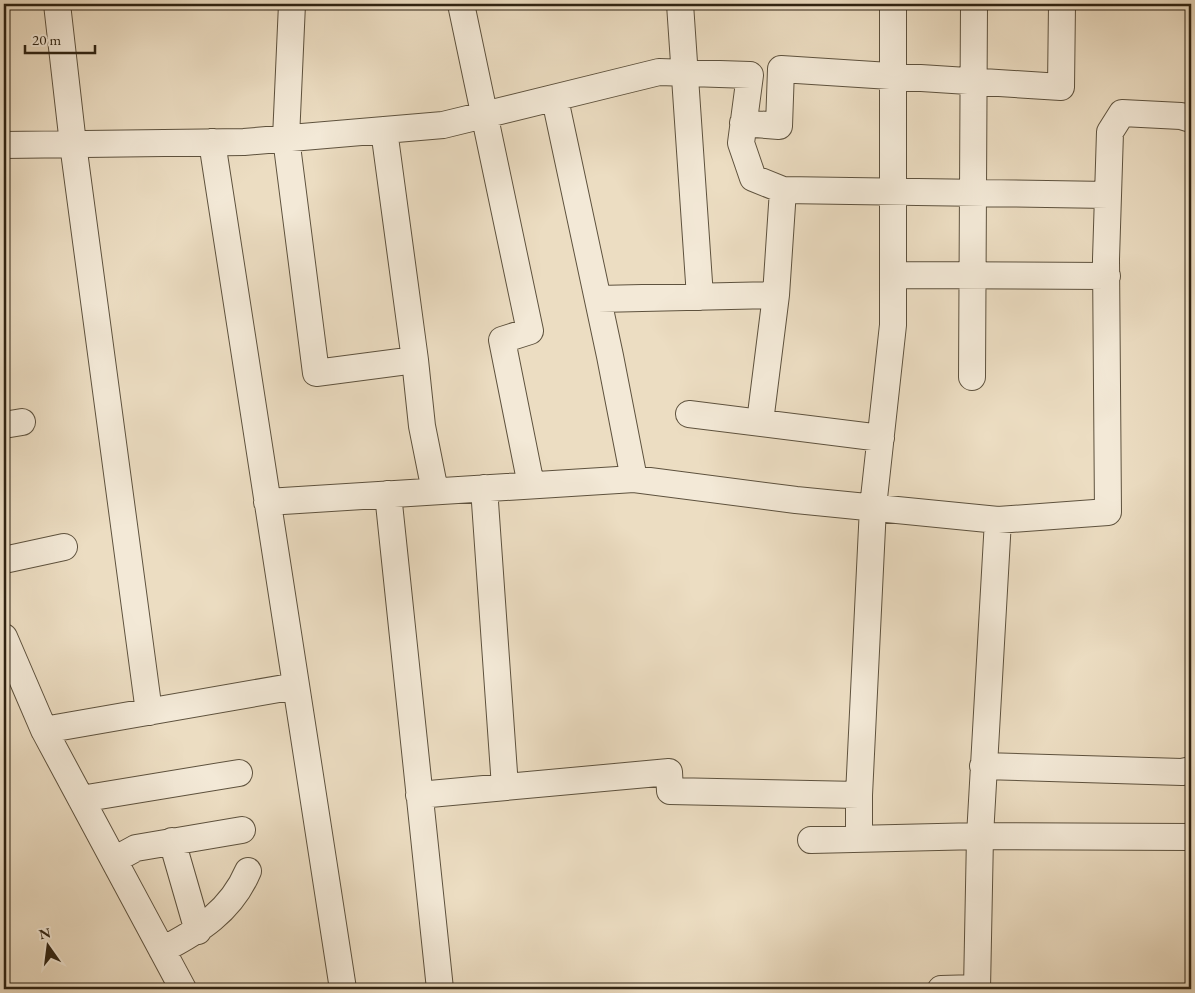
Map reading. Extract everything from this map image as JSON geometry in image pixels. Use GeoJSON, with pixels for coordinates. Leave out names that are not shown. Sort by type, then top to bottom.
{"type":"FeatureCollection","features":[{"type":"Feature","properties":{"kind":"street"},"geometry":{"type":"LineString","coordinates":[[57,4],[73,144],[149,712]]}},
{"type":"Feature","properties":{"kind":"street"},"geometry":{"type":"LineString","coordinates":[[292,4],[286,138],[316,373],[416,360]]}},
{"type":"Feature","properties":{"kind":"street"},"geometry":{"type":"LineString","coordinates":[[461,4],[530,331],[502,340],[531,485]]}},
{"type":"Feature","properties":{"kind":"street"},"geometry":{"type":"LineString","coordinates":[[680,4],[700,297]]}},
{"type":"Feature","properties":{"kind":"street"},"geometry":{"type":"LineString","coordinates":[[859,839],[859,795],[874,507],[893,325],[891,192],[893,4]]}},
{"type":"Feature","properties":{"kind":"street"},"geometry":{"type":"LineString","coordinates":[[972,376],[974,4]]}},
{"type":"Feature","properties":{"kind":"street"},"geometry":{"type":"LineString","coordinates":[[743,123],[779,126],[781,69],[1061,87],[1062,4]]}},
{"type":"Feature","properties":{"kind":"street"},"geometry":{"type":"LineString","coordinates":[[4,145],[212,142],[443,125],[659,72],[750,75],[741,143],[753,178],[783,190],[1108,195]]}},
{"type":"Feature","properties":{"kind":"street"},"geometry":{"type":"LineString","coordinates":[[555,99],[634,479]]}},
{"type":"Feature","properties":{"kind":"street"},"geometry":{"type":"LineString","coordinates":[[267,502],[634,479],[998,520],[1108,512],[1106,276],[1110,132],[1122,113],[1181,116],[1191,119]]}},
{"type":"Feature","properties":{"kind":"street"},"geometry":{"type":"LineString","coordinates":[[384,130],[416,360],[422,426],[435,491]]}},
{"type":"Feature","properties":{"kind":"street"},"geometry":{"type":"LineString","coordinates":[[212,142],[344,989]]}},
{"type":"Feature","properties":{"kind":"street"},"geometry":{"type":"LineString","coordinates":[[760,422],[776,295],[783,190]]}},
{"type":"Feature","properties":{"kind":"street"},"geometry":{"type":"LineString","coordinates":[[892,276],[1106,276]]}},
{"type":"Feature","properties":{"kind":"street"},"geometry":{"type":"LineString","coordinates":[[598,299],[776,295]]}},
{"type":"Feature","properties":{"kind":"street"},"geometry":{"type":"LineString","coordinates":[[689,414],[881,438]]}},
{"type":"Feature","properties":{"kind":"street"},"geometry":{"type":"LineString","coordinates":[[484,488],[505,787]]}},
{"type":"Feature","properties":{"kind":"street"},"geometry":{"type":"LineString","coordinates":[[388,494],[440,989]]}},
{"type":"Feature","properties":{"kind":"street"},"geometry":{"type":"LineString","coordinates":[[941,989],[977,989],[983,766],[998,520]]}},
{"type":"Feature","properties":{"kind":"street"},"geometry":{"type":"LineString","coordinates":[[4,560],[64,547]]}},
{"type":"Feature","properties":{"kind":"street"},"geometry":{"type":"LineString","coordinates":[[4,637],[44,730],[183,989]]}},
{"type":"Feature","properties":{"kind":"street"},"geometry":{"type":"LineString","coordinates":[[44,730],[296,686]]}},
{"type":"Feature","properties":{"kind":"street"},"geometry":{"type":"LineString","coordinates":[[983,766],[1182,772],[1191,770]]}},
{"type":"Feature","properties":{"kind":"street"},"geometry":{"type":"LineString","coordinates":[[420,795],[669,772],[670,791],[859,795]]}},
{"type":"Feature","properties":{"kind":"street"},"geometry":{"type":"LineString","coordinates":[[81,799],[239,773]]}},
{"type":"Feature","properties":{"kind":"street"},"geometry":{"type":"LineString","coordinates":[[114,860],[136,848],[242,830]]}},
{"type":"Feature","properties":{"kind":"street"},"geometry":{"type":"LineString","coordinates":[[811,840],[980,836],[1191,837]]}},
{"type":"Feature","properties":{"kind":"street"},"geometry":{"type":"LineString","coordinates":[[172,842],[198,931]]}},
{"type":"Feature","properties":{"kind":"street"},"geometry":{"type":"LineString","coordinates":[[162,950],[198,931],[224,909],[244,882],[248,871]]}}]}
